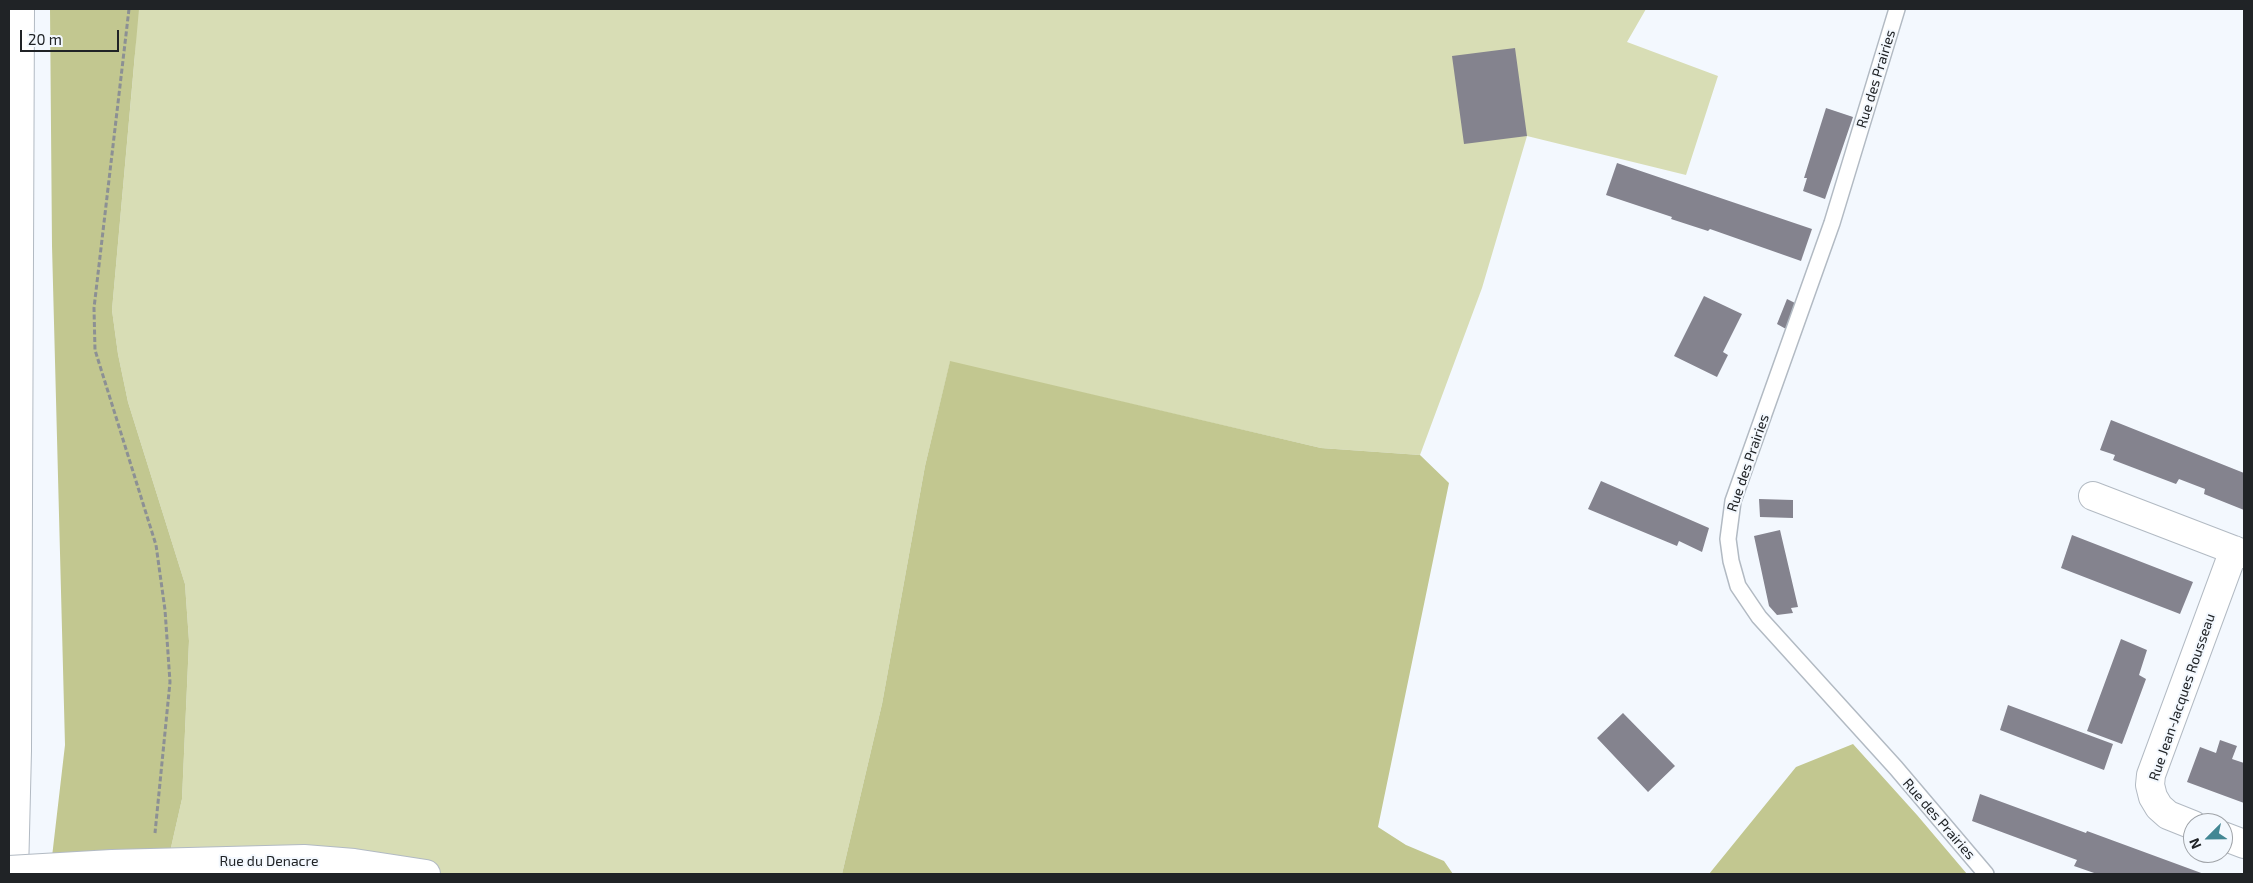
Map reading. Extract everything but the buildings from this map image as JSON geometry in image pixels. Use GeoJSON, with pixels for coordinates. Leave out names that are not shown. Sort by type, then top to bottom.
{"type":"FeatureCollection","features":[{"type":"Feature","properties":{"kind":"main road"},"geometry":{"type":"LineString","coordinates":[[14,874],[18,751],[20,9]]}},
{"type":"Feature","properties":{"kind":"main road"},"geometry":{"type":"LineString","coordinates":[[2094,496],[2239,552]]}},
{"type":"Feature","properties":{"kind":"main road","name":"Rue Jean-Jacques Rousseau"},"geometry":{"type":"LineString","coordinates":[[2183,821],[2168,815],[2158,807],[2153,798],[2150,785],[2151,775],[2239,552]]}},
{"type":"Feature","properties":{"kind":"main road","name":"Rue du Denacre"},"geometry":{"type":"LineString","coordinates":[[9,870],[147,862],[304,859],[354,863],[426,874]]}},
{"type":"Feature","properties":{"kind":"lane","name":"Rue des Prairies"},"geometry":{"type":"LineString","coordinates":[[1897,9],[1832,223],[1733,501],[1728,538],[1731,561],[1738,586],[1760,618],[1896,768],[1986,874]]}},
{"type":"Feature","properties":{"kind":"path"},"geometry":{"type":"LineString","coordinates":[[129,9],[94,308],[95,350],[156,545],[165,610],[170,682],[157,823],[147,862]]}},
{"type":"Feature","properties":{"kind":"green space"},"geometry":{"type":"Polygon","coordinates":[[[50,9],[139,9],[112,310],[118,354],[128,402],[185,584],[189,641],[182,799],[165,874],[50,874],[65,745],[52,246],[50,9]]]}},
{"type":"Feature","properties":{"kind":"green space"},"geometry":{"type":"Polygon","coordinates":[[[137,9],[1646,9],[1627,42],[1718,76],[1686,175],[1527,136],[1482,288],[1420,455],[1321,448],[950,362],[925,466],[882,704],[842,874],[165,874],[182,799],[189,641],[185,584],[128,402],[118,354],[112,310],[135,54],[137,9]]]}},
{"type":"Feature","properties":{"kind":"green space"},"geometry":{"type":"Polygon","coordinates":[[[950,361],[1321,448],[1420,455],[1449,483],[1378,827],[1406,845],[1444,861],[1453,874],[842,874],[882,704],[925,466],[950,361]]]}},
{"type":"Feature","properties":{"kind":"green space"},"geometry":{"type":"Polygon","coordinates":[[[1853,744],[1967,874],[1709,874],[1796,767],[1853,744]]]}}]}
